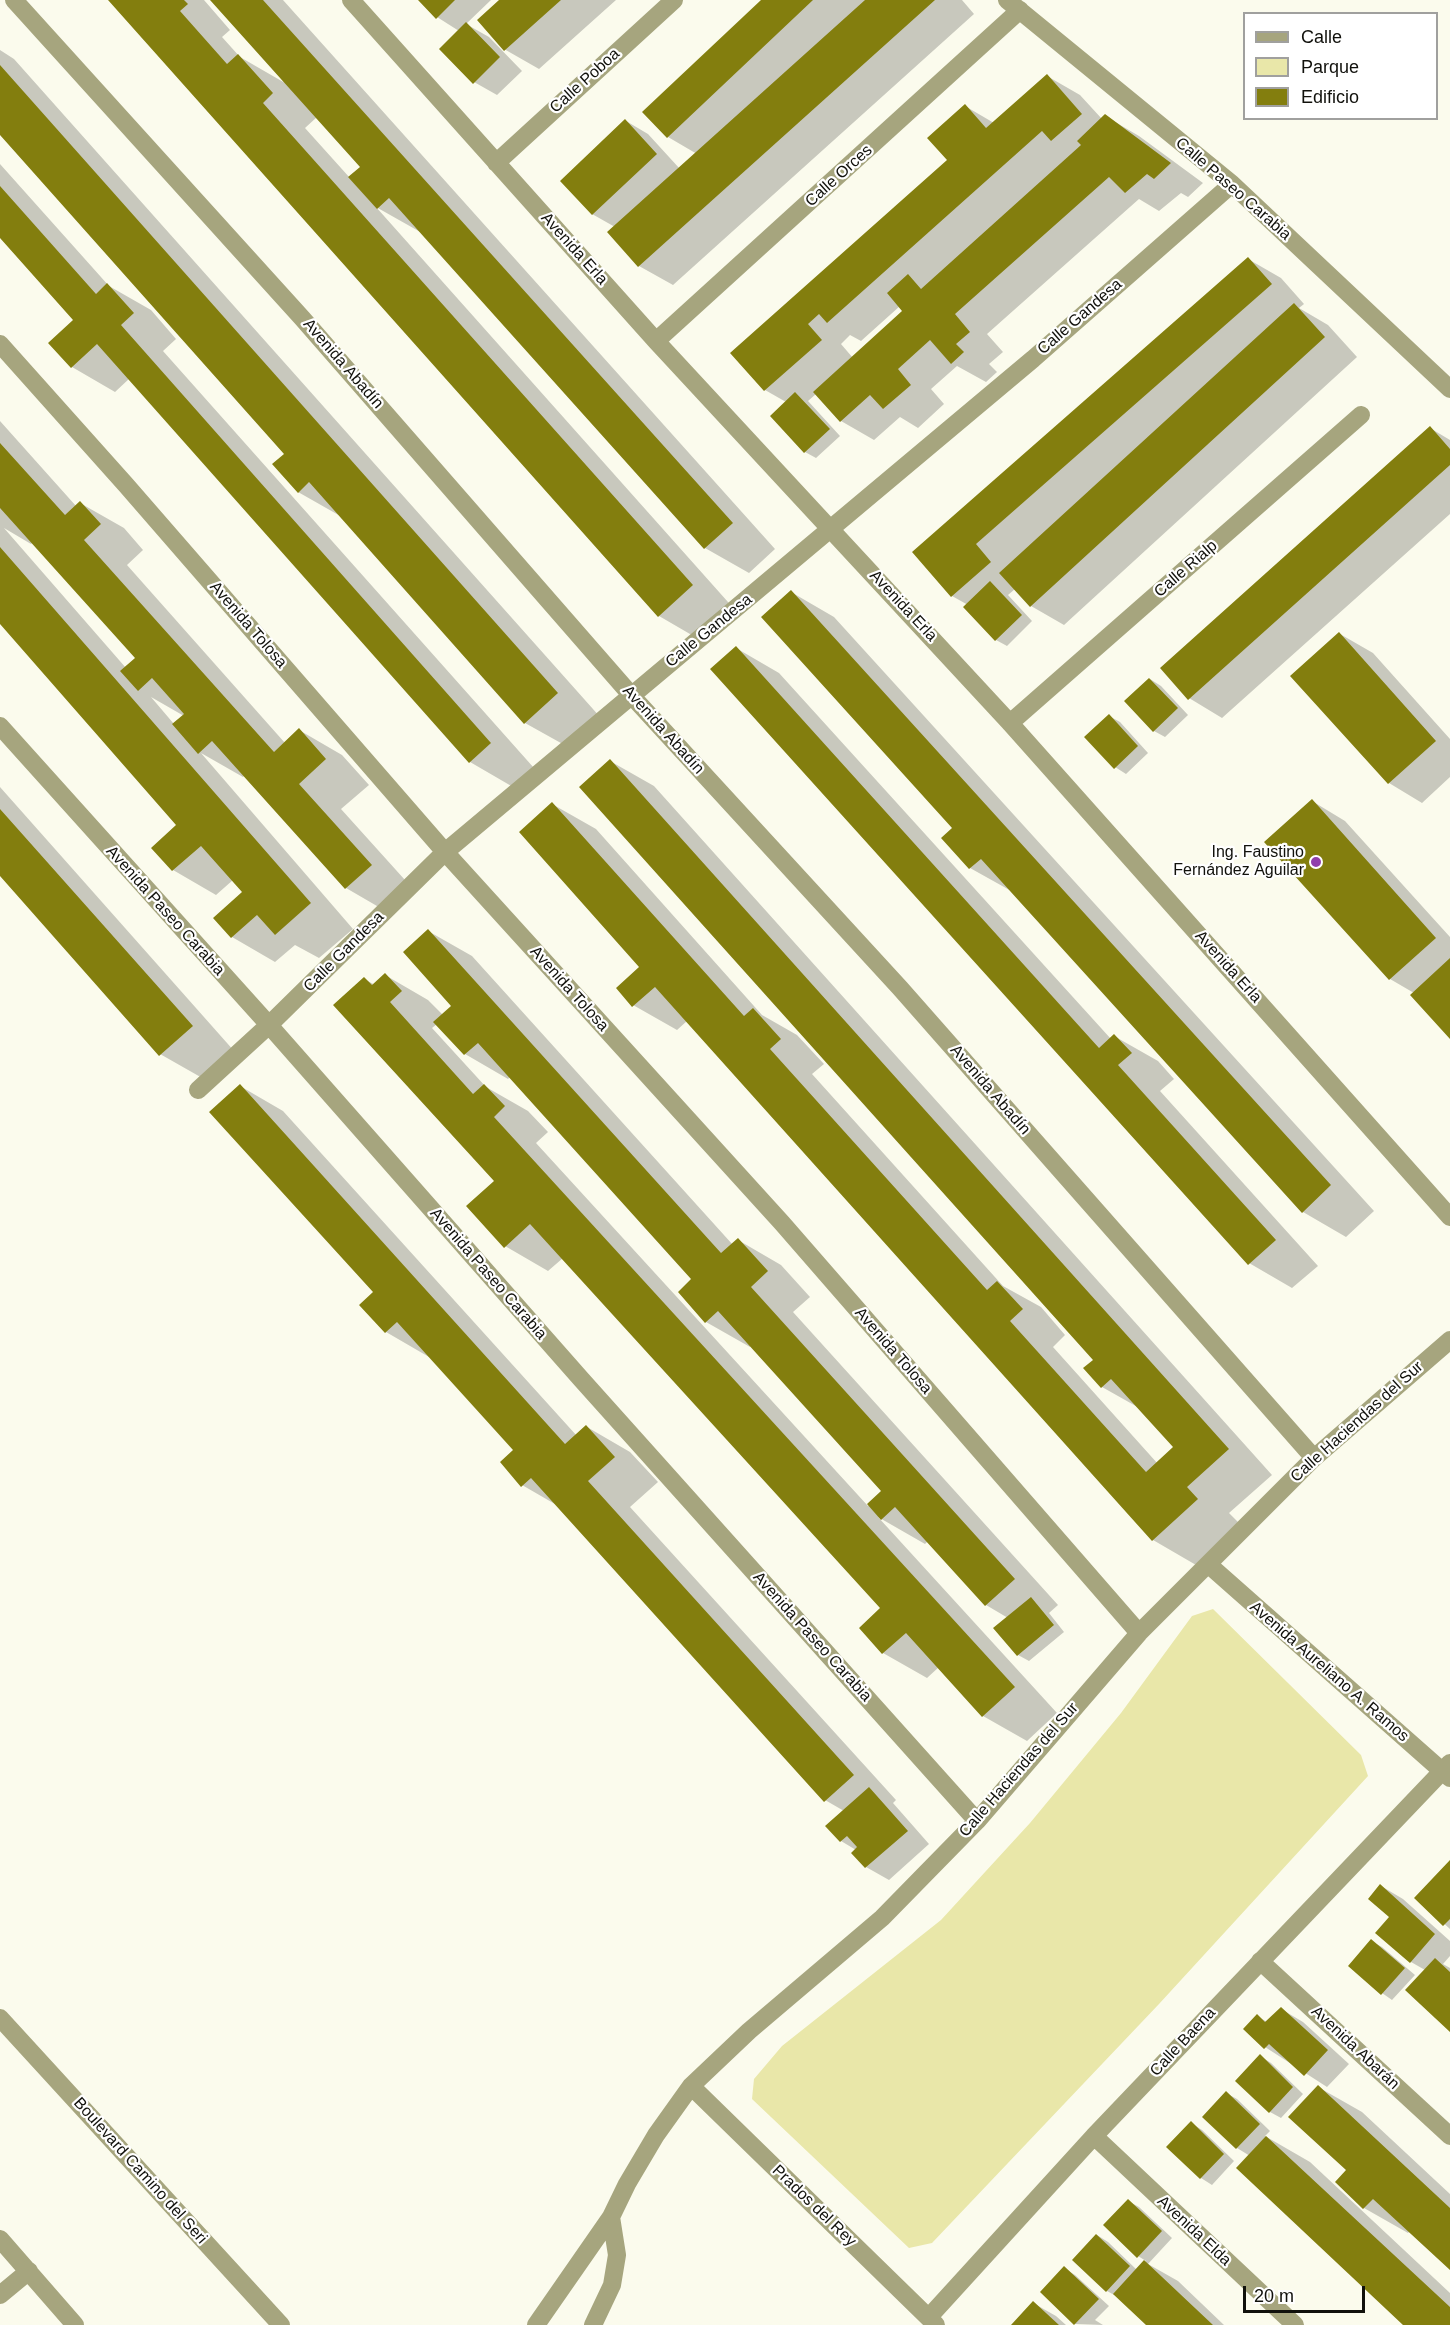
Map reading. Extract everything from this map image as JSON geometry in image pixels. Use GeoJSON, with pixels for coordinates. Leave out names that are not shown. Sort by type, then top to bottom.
{"type":"FeatureCollection","features":[{"type":"Feature","properties":{"kind":"street","name":"Avenida Abadín"},"geometry":{"type":"LineString","coordinates":[[14,0],[302,318],[631,695],[900,988],[1314,1458]]}},
{"type":"Feature","properties":{"kind":"street","name":"Avenida Erla"},"geometry":{"type":"LineString","coordinates":[[351,0],[656,340],[1010,723],[1450,1217]]}},
{"type":"Feature","properties":{"kind":"street","name":"Calle Poboa"},"geometry":{"type":"LineString","coordinates":[[496,163],[674,0]]}},
{"type":"Feature","properties":{"kind":"street","name":"Calle Paseo Carabia"},"geometry":{"type":"LineString","coordinates":[[1013,5],[1232,184],[1450,389]]}},
{"type":"Feature","properties":{"kind":"street","name":"Calle Orces"},"geometry":{"type":"LineString","coordinates":[[656,340],[1013,5]]}},
{"type":"Feature","properties":{"kind":"street","name":"Calle Gandesa"},"geometry":{"type":"LineString","coordinates":[[198,1090],[269,1025],[445,852],[832,530],[1033,359],[1232,184]]}},
{"type":"Feature","properties":{"kind":"street","name":"Avenida Tolosa"},"geometry":{"type":"LineString","coordinates":[[0,345],[126,485],[445,852],[782,1223],[1139,1634]]}},
{"type":"Feature","properties":{"kind":"street","name":"Calle Rialp"},"geometry":{"type":"LineString","coordinates":[[1010,723],[1361,415]]}},
{"type":"Feature","properties":{"kind":"street","name":"Avenida Paseo Carabia"},"geometry":{"type":"LineString","coordinates":[[0,726],[977,1821]]}},
{"type":"Feature","properties":{"kind":"street","name":"Calle Haciendas del Sur"},"geometry":{"type":"LineString","coordinates":[[536,2325],[611,2217],[627,2184],[656,2135],[692,2086],[749,2031],[882,1918],[977,1821],[1139,1634],[1314,1458],[1450,1340]]}},
{"type":"Feature","properties":{"kind":"street","name":"Avenida Aureliano A. Ramos"},"geometry":{"type":"LineString","coordinates":[[1209,1565],[1448,1771]]}},
{"type":"Feature","properties":{"kind":"street","name":"Calle Baena"},"geometry":{"type":"LineString","coordinates":[[933,2321],[1094,2136],[1260,1961],[1448,1771]]}},
{"type":"Feature","properties":{"kind":"street","name":"Avenida Abarán"},"geometry":{"type":"LineString","coordinates":[[1260,1961],[1450,2136]]}},
{"type":"Feature","properties":{"kind":"street","name":"Boulevard Camino del Seri"},"geometry":{"type":"LineString","coordinates":[[0,2018],[280,2325]]}},
{"type":"Feature","properties":{"kind":"street","name":"Prados del Rey"},"geometry":{"type":"LineString","coordinates":[[692,2086],[933,2321]]}},
{"type":"Feature","properties":{"kind":"street","name":"Avenida Elda"},"geometry":{"type":"LineString","coordinates":[[1094,2136],[1295,2325]]}},
{"type":"Feature","properties":{"kind":"street"},"geometry":{"type":"LineString","coordinates":[[593,2325],[612,2285],[617,2255],[611,2217]]}},
{"type":"Feature","properties":{"kind":"street"},"geometry":{"type":"LineString","coordinates":[[0,2239],[75,2325]]}},
{"type":"Feature","properties":{"kind":"street"},"geometry":{"type":"LineString","coordinates":[[0,2295],[29,2271]]}},
{"type":"Feature","properties":{"kind":"green space"},"geometry":{"type":"Polygon","coordinates":[[[1213,1609],[1361,1755],[1368,1776],[1159,2004],[932,2243],[909,2248],[752,2099],[754,2079],[782,2046],[941,1920],[1030,1823],[1121,1713],[1192,1616],[1213,1609]]]}},
{"type":"Feature","properties":{"kind":"building"},"geometry":{"type":"Polygon","coordinates":[[[108,0],[184,0],[188,4],[180,11],[227,64],[238,54],[273,93],[263,103],[693,585],[658,617],[108,0]]]}},
{"type":"Feature","properties":{"kind":"building"},"geometry":{"type":"Polygon","coordinates":[[[210,0],[263,0],[733,523],[704,549],[389,198],[377,209],[348,177],[360,167],[210,0]]]}},
{"type":"Feature","properties":{"kind":"building"},"geometry":{"type":"Polygon","coordinates":[[[418,0],[455,0],[436,19],[418,0]]]}},
{"type":"Feature","properties":{"kind":"building"},"geometry":{"type":"Polygon","coordinates":[[[499,0],[561,0],[504,51],[477,20],[499,0]]]}},
{"type":"Feature","properties":{"kind":"building"},"geometry":{"type":"Polygon","coordinates":[[[761,0],[813,0],[667,138],[642,112],[761,0]]]}},
{"type":"Feature","properties":{"kind":"building"},"geometry":{"type":"Polygon","coordinates":[[[865,0],[935,0],[638,267],[607,232],[865,0]]]}},
{"type":"Feature","properties":{"kind":"building"},"geometry":{"type":"Polygon","coordinates":[[[466,22],[500,57],[473,84],[439,49],[466,22]]]}},
{"type":"Feature","properties":{"kind":"building"},"geometry":{"type":"Polygon","coordinates":[[[0,65],[558,693],[524,724],[309,482],[298,493],[272,464],[284,454],[0,135],[0,65]]]}},
{"type":"Feature","properties":{"kind":"building"},"geometry":{"type":"Polygon","coordinates":[[[1047,74],[1082,114],[1051,141],[1042,131],[827,323],[819,314],[808,324],[822,340],[764,391],[730,353],[947,160],[927,138],[965,104],[986,128],[1047,74]]]}},
{"type":"Feature","properties":{"kind":"building"},"geometry":{"type":"Polygon","coordinates":[[[1105,114],[1171,163],[1154,179],[1147,174],[1125,193],[1109,177],[955,314],[970,332],[956,344],[964,352],[951,364],[930,340],[898,369],[911,385],[883,409],[870,395],[840,422],[813,392],[902,311],[887,293],[908,274],[921,289],[1081,145],[1077,141],[1105,114]]]}},
{"type":"Feature","properties":{"kind":"building"},"geometry":{"type":"Polygon","coordinates":[[[625,119],[657,154],[592,215],[560,181],[625,119]]]}},
{"type":"Feature","properties":{"kind":"building"},"geometry":{"type":"Polygon","coordinates":[[[0,186],[96,294],[107,283],[134,313],[121,325],[491,743],[469,763],[97,344],[71,368],[48,343],[73,320],[0,238],[0,186]]]}},
{"type":"Feature","properties":{"kind":"building"},"geometry":{"type":"Polygon","coordinates":[[[1248,257],[1272,284],[976,544],[991,562],[951,597],[912,552],[1248,257]]]}},
{"type":"Feature","properties":{"kind":"building"},"geometry":{"type":"Polygon","coordinates":[[[1294,303],[1325,337],[1030,607],[999,573],[1294,303]]]}},
{"type":"Feature","properties":{"kind":"building"},"geometry":{"type":"Polygon","coordinates":[[[795,392],[830,429],[804,453],[770,416],[795,392]]]}},
{"type":"Feature","properties":{"kind":"building"},"geometry":{"type":"Polygon","coordinates":[[[1430,426],[1450,449],[1450,465],[1188,700],[1160,668],[1430,426]]]}},
{"type":"Feature","properties":{"kind":"building"},"geometry":{"type":"Polygon","coordinates":[[[0,443],[65,515],[80,501],[101,524],[84,540],[274,752],[299,728],[326,759],[299,784],[372,865],[345,889],[212,741],[198,754],[172,724],[184,714],[152,678],[138,691],[120,671],[135,658],[0,508],[0,443]]]}},
{"type":"Feature","properties":{"kind":"building"},"geometry":{"type":"Polygon","coordinates":[[[0,547],[311,903],[275,935],[257,915],[231,938],[213,918],[242,892],[201,846],[172,871],[151,848],[176,825],[0,624],[0,547]]]}},
{"type":"Feature","properties":{"kind":"building"},"geometry":{"type":"Polygon","coordinates":[[[990,581],[1022,615],[995,641],[963,607],[990,581]]]}},
{"type":"Feature","properties":{"kind":"building"},"geometry":{"type":"Polygon","coordinates":[[[791,590],[1331,1185],[1302,1213],[981,859],[969,869],[941,838],[952,828],[761,617],[791,590]]]}},
{"type":"Feature","properties":{"kind":"building"},"geometry":{"type":"Polygon","coordinates":[[[1339,632],[1436,741],[1388,784],[1290,676],[1339,632]]]}},
{"type":"Feature","properties":{"kind":"building"},"geometry":{"type":"Polygon","coordinates":[[[736,646],[1099,1048],[1114,1034],[1132,1053],[1118,1065],[1276,1240],[1248,1265],[710,669],[736,646]]]}},
{"type":"Feature","properties":{"kind":"building"},"geometry":{"type":"Polygon","coordinates":[[[1149,678],[1178,708],[1153,732],[1124,701],[1149,678]]]}},
{"type":"Feature","properties":{"kind":"building"},"geometry":{"type":"Polygon","coordinates":[[[1109,714],[1138,746],[1114,769],[1084,737],[1109,714]]]}},
{"type":"Feature","properties":{"kind":"building"},"geometry":{"type":"Polygon","coordinates":[[[610,759],[1229,1449],[1187,1487],[1198,1499],[1152,1541],[655,987],[632,1007],[616,988],[639,967],[519,832],[552,802],[744,1016],[753,1008],[781,1039],[770,1049],[987,1290],[997,1281],[1023,1309],[1010,1321],[1146,1472],[1173,1447],[1111,1379],[1101,1388],[1083,1368],[1093,1360],[579,787],[610,759]]]}},
{"type":"Feature","properties":{"kind":"building"},"geometry":{"type":"Polygon","coordinates":[[[1312,799],[1436,938],[1389,980],[1264,842],[1312,799]]]}},
{"type":"Feature","properties":{"kind":"building"},"geometry":{"type":"Polygon","coordinates":[[[0,809],[193,1026],[159,1056],[0,876],[0,809]]]}},
{"type":"Feature","properties":{"kind":"building"},"geometry":{"type":"Polygon","coordinates":[[[428,929],[721,1253],[738,1238],[768,1271],[751,1287],[1015,1579],[985,1606],[895,1507],[881,1520],[867,1504],[881,1491],[718,1311],[705,1323],[678,1292],[691,1279],[478,1043],[464,1055],[433,1022],[451,1006],[403,952],[428,929]]]}},
{"type":"Feature","properties":{"kind":"building"},"geometry":{"type":"Polygon","coordinates":[[[1450,958],[1450,1039],[1410,995],[1450,958]]]}},
{"type":"Feature","properties":{"kind":"building"},"geometry":{"type":"Polygon","coordinates":[[[385,973],[402,991],[390,1002],[473,1094],[484,1084],[505,1106],[494,1117],[1015,1687],[982,1717],[906,1633],[882,1654],[859,1628],[880,1608],[530,1224],[504,1248],[466,1206],[494,1181],[333,1005],[364,977],[372,985],[385,973]]]}},
{"type":"Feature","properties":{"kind":"building"},"geometry":{"type":"Polygon","coordinates":[[[240,1084],[565,1444],[586,1425],[615,1457],[588,1481],[854,1775],[824,1802],[531,1478],[521,1487],[500,1462],[513,1450],[397,1322],[385,1333],[359,1305],[373,1292],[209,1112],[240,1084]]]}},
{"type":"Feature","properties":{"kind":"building"},"geometry":{"type":"Polygon","coordinates":[[[1031,1597],[1054,1625],[1017,1656],[993,1628],[1031,1597]]]}},
{"type":"Feature","properties":{"kind":"building"},"geometry":{"type":"Polygon","coordinates":[[[869,1787],[908,1831],[865,1868],[851,1853],[857,1847],[847,1836],[840,1842],[825,1826],[869,1787]]]}},
{"type":"Feature","properties":{"kind":"building"},"geometry":{"type":"Polygon","coordinates":[[[1450,1860],[1450,1919],[1443,1926],[1414,1898],[1450,1860]]]}},
{"type":"Feature","properties":{"kind":"building"},"geometry":{"type":"Polygon","coordinates":[[[1380,1884],[1435,1934],[1410,1963],[1375,1933],[1389,1917],[1368,1899],[1380,1884]]]}},
{"type":"Feature","properties":{"kind":"building"},"geometry":{"type":"Polygon","coordinates":[[[1371,1939],[1405,1968],[1381,1995],[1348,1966],[1371,1939]]]}},
{"type":"Feature","properties":{"kind":"building"},"geometry":{"type":"Polygon","coordinates":[[[1435,1958],[1450,1972],[1450,2032],[1405,1990],[1435,1958]]]}},
{"type":"Feature","properties":{"kind":"building"},"geometry":{"type":"Polygon","coordinates":[[[1281,2007],[1328,2050],[1304,2076],[1269,2044],[1264,2049],[1243,2029],[1257,2014],[1265,2022],[1281,2007]]]}},
{"type":"Feature","properties":{"kind":"building"},"geometry":{"type":"Polygon","coordinates":[[[1260,2054],[1293,2087],[1269,2113],[1235,2081],[1260,2054]]]}},
{"type":"Feature","properties":{"kind":"building"},"geometry":{"type":"Polygon","coordinates":[[[1318,2085],[1450,2208],[1450,2270],[1373,2199],[1363,2209],[1335,2182],[1346,2170],[1288,2117],[1318,2085]]]}},
{"type":"Feature","properties":{"kind":"building"},"geometry":{"type":"Polygon","coordinates":[[[1226,2091],[1260,2124],[1236,2149],[1202,2117],[1226,2091]]]}},
{"type":"Feature","properties":{"kind":"building"},"geometry":{"type":"Polygon","coordinates":[[[1191,2121],[1224,2154],[1200,2179],[1166,2147],[1191,2121]]]}},
{"type":"Feature","properties":{"kind":"building"},"geometry":{"type":"Polygon","coordinates":[[[1266,2136],[1450,2307],[1450,2325],[1403,2325],[1236,2168],[1266,2136]]]}},
{"type":"Feature","properties":{"kind":"building"},"geometry":{"type":"Polygon","coordinates":[[[1128,2199],[1162,2231],[1137,2258],[1103,2225],[1128,2199]]]}},
{"type":"Feature","properties":{"kind":"building"},"geometry":{"type":"Polygon","coordinates":[[[1096,2234],[1130,2266],[1106,2292],[1072,2260],[1096,2234]]]}},
{"type":"Feature","properties":{"kind":"building"},"geometry":{"type":"Polygon","coordinates":[[[1144,2260],[1213,2325],[1146,2325],[1113,2294],[1144,2260]]]}},
{"type":"Feature","properties":{"kind":"building"},"geometry":{"type":"Polygon","coordinates":[[[1064,2266],[1099,2299],[1074,2325],[1040,2292],[1064,2266]]]}},
{"type":"Feature","properties":{"kind":"building"},"geometry":{"type":"Polygon","coordinates":[[[1033,2301],[1059,2325],[1011,2325],[1033,2301]]]}},
{"type":"Feature","properties":{"kind":"place","name":"Ing. Faustino Fernández Aguilar"},"geometry":{"type":"Point","coordinates":[1316,862]}}]}
